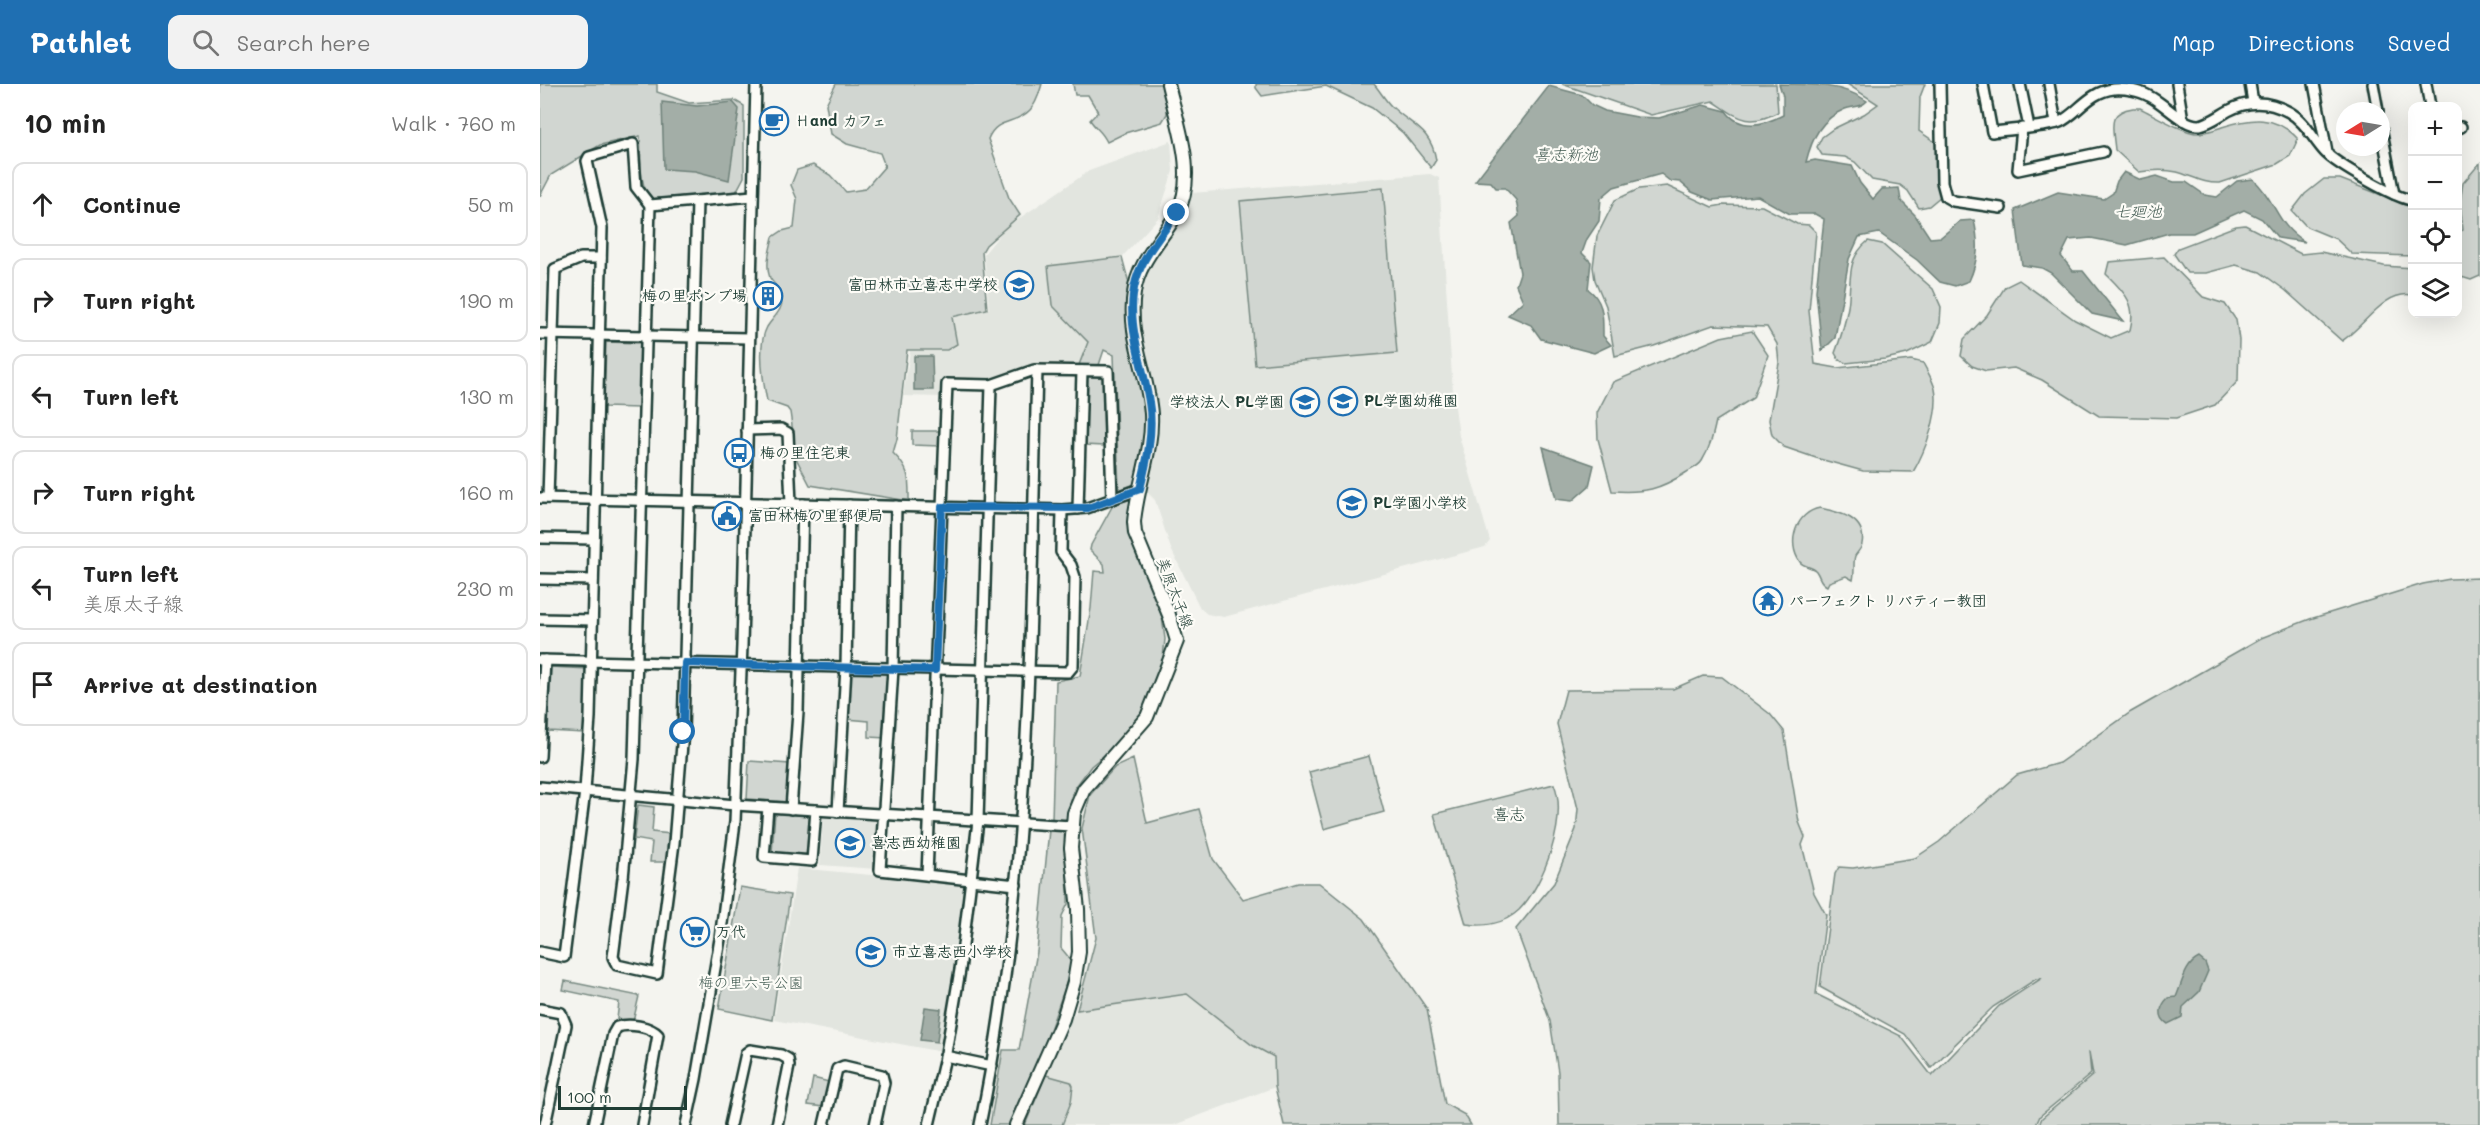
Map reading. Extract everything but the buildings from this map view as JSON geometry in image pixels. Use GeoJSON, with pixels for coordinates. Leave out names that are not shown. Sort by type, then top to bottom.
{"type":"FeatureCollection","features":[{"type":"Feature","properties":{"kind":"main road","name":"美原太子線"},"geometry":{"type":"LineString","coordinates":[[1016,1125],[1063,1019],[1074,982],[1079,952],[1079,928],[1071,826],[1078,801],[1084,789],[1147,717],[1177,641],[1136,533],[1136,505],[1146,464],[1151,416],[1133,331],[1134,292],[1142,266],[1177,213],[1184,198],[1187,182],[1184,155],[1168,84]]}},
{"type":"Feature","properties":{"kind":"street"},"geometry":{"type":"LineString","coordinates":[[686,1125],[720,939],[735,822],[742,665],[756,84]]}},
{"type":"Feature","properties":{"kind":"street"},"geometry":{"type":"LineString","coordinates":[[1940,84],[1942,182],[1946,197],[1953,201],[2001,208]]}},
{"type":"Feature","properties":{"kind":"street"},"geometry":{"type":"LineString","coordinates":[[1983,84],[1992,132],[2060,122],[2085,101],[2112,86],[2150,96],[2183,120],[2198,126],[2212,121],[2231,109],[2253,102],[2274,105],[2290,112],[2305,125],[2333,160],[2394,194],[2408,199]]}},
{"type":"Feature","properties":{"kind":"street"},"geometry":{"type":"LineString","coordinates":[[2020,84],[2025,127],[2018,170],[2103,152]]}},
{"type":"Feature","properties":{"kind":"street"},"geometry":{"type":"LineString","coordinates":[[2049,84],[2056,123]]}},
{"type":"Feature","properties":{"kind":"street"},"geometry":{"type":"LineString","coordinates":[[2176,84],[2183,120]]}},
{"type":"Feature","properties":{"kind":"street"},"geometry":{"type":"LineString","coordinates":[[2250,84],[2253,102]]}},
{"type":"Feature","properties":{"kind":"street"},"geometry":{"type":"LineString","coordinates":[[2314,84],[2328,154]]}},
{"type":"Feature","properties":{"kind":"street"},"geometry":{"type":"LineString","coordinates":[[2373,84],[2376,102]]}},
{"type":"Feature","properties":{"kind":"street"},"geometry":{"type":"LineString","coordinates":[[2426,84],[2429,102]]}},
{"type":"Feature","properties":{"kind":"street"},"geometry":{"type":"LineString","coordinates":[[540,952],[564,957],[585,791],[590,717],[602,228],[587,168],[589,157],[633,144],[636,187],[650,205],[632,796],[613,960],[620,966],[657,974],[667,908],[678,800],[685,663],[697,201]]}},
{"type":"Feature","properties":{"kind":"street"},"geometry":{"type":"LineString","coordinates":[[2387,156],[2394,194]]}},
{"type":"Feature","properties":{"kind":"street"},"geometry":{"type":"LineString","coordinates":[[650,205],[753,196]]}},
{"type":"Feature","properties":{"kind":"street"},"geometry":{"type":"LineString","coordinates":[[601,258],[581,258],[555,269],[544,498],[1062,510],[1088,508],[1140,489]]}},
{"type":"Feature","properties":{"kind":"street"},"geometry":{"type":"LineString","coordinates":[[540,334],[749,338]]}},
{"type":"Feature","properties":{"kind":"street"},"geometry":{"type":"LineString","coordinates":[[927,875],[947,384],[992,386],[1037,370],[1108,371],[1112,499]]}},
{"type":"Feature","properties":{"kind":"street"},"geometry":{"type":"LineString","coordinates":[[980,1125],[992,1066],[1007,966],[1022,823],[1029,672],[1037,370]]}},
{"type":"Feature","properties":{"kind":"street"},"geometry":{"type":"LineString","coordinates":[[1078,509],[1082,371]]}},
{"type":"Feature","properties":{"kind":"street"},"geometry":{"type":"LineString","coordinates":[[929,1125],[945,1056],[960,970],[978,820],[992,386]]}},
{"type":"Feature","properties":{"kind":"street"},"geometry":{"type":"LineString","coordinates":[[747,430],[787,431],[790,504]]}},
{"type":"Feature","properties":{"kind":"street"},"geometry":{"type":"LineString","coordinates":[[791,809],[799,666],[803,504]]}},
{"type":"Feature","properties":{"kind":"street"},"geometry":{"type":"LineString","coordinates":[[838,812],[846,668],[849,505]]}},
{"type":"Feature","properties":{"kind":"street"},"geometry":{"type":"LineString","coordinates":[[896,506],[892,669],[880,870],[1016,885]]}},
{"type":"Feature","properties":{"kind":"street"},"geometry":{"type":"LineString","coordinates":[[540,757],[542,660],[1063,673],[1071,670],[1075,578],[1071,565],[1061,552],[1062,510]]}},
{"type":"Feature","properties":{"kind":"street"},"geometry":{"type":"LineString","coordinates":[[540,538],[594,539]]}},
{"type":"Feature","properties":{"kind":"street"},"geometry":{"type":"LineString","coordinates":[[540,579],[593,580]]}},
{"type":"Feature","properties":{"kind":"street"},"geometry":{"type":"LineString","coordinates":[[540,619],[592,620]]}},
{"type":"Feature","properties":{"kind":"street"},"geometry":{"type":"LineString","coordinates":[[540,787],[735,805],[1071,826]]}},
{"type":"Feature","properties":{"kind":"street"},"geometry":{"type":"LineString","coordinates":[[768,807],[764,857],[812,861],[816,810]]}},
{"type":"Feature","properties":{"kind":"street"},"geometry":{"type":"LineString","coordinates":[[540,1009],[561,1013],[566,1025],[545,1125]]}},
{"type":"Feature","properties":{"kind":"street"},"geometry":{"type":"LineString","coordinates":[[594,1125],[613,1034],[617,1027],[625,1025],[651,1029],[658,1035],[642,1125]]}},
{"type":"Feature","properties":{"kind":"street"},"geometry":{"type":"LineString","coordinates":[[730,1125],[746,1053],[750,1050],[781,1055],[788,1059],[789,1066],[777,1125]]}},
{"type":"Feature","properties":{"kind":"street"},"geometry":{"type":"LineString","coordinates":[[945,1056],[992,1066]]}},
{"type":"Feature","properties":{"kind":"street"},"geometry":{"type":"LineString","coordinates":[[825,1125],[837,1069],[844,1066],[882,1075],[884,1083],[875,1125]]}},
{"type":"Feature","properties":{"kind":"shaded area","name":"富田林市立喜志中学校"},"geometry":{"type":"Polygon","coordinates":[[[1171,141],[1173,171],[1158,218],[1122,257],[1048,266],[1052,305],[1088,342],[1079,365],[1038,365],[992,382],[943,382],[943,397],[903,396],[910,351],[948,351],[958,345],[953,318],[989,309],[984,254],[1005,228],[1089,171],[1171,141]]]}},
{"type":"Feature","properties":{"kind":"shaded area","name":"学校法人 PL学園"},"geometry":{"type":"Polygon","coordinates":[[[1430,174],[1439,178],[1453,392],[1459,436],[1490,541],[1485,547],[1224,617],[1207,614],[1200,608],[1171,549],[1155,500],[1144,489],[1155,459],[1159,413],[1140,331],[1138,311],[1148,268],[1185,212],[1192,193],[1430,174]]]}},
{"type":"Feature","properties":{"kind":"shaded area","name":"喜志西幼稚園"},"geometry":{"type":"Polygon","coordinates":[[[823,817],[880,821],[876,869],[820,865],[823,817]]]}},
{"type":"Feature","properties":{"kind":"shaded area","name":"市立喜志西小学校"},"geometry":{"type":"Polygon","coordinates":[[[797,868],[966,884],[942,1052],[774,1020],[797,868]]]}},
{"type":"Feature","properties":{"kind":"shaded area"},"geometry":{"type":"Polygon","coordinates":[[[1187,994],[1252,1045],[1274,1057],[1275,1087],[1174,1125],[1062,1125],[1071,1102],[1073,1086],[1071,1082],[1046,1075],[1069,1022],[1077,1010],[1187,994]]]}},
{"type":"Feature","properties":{"kind":"green space"},"geometry":{"type":"Polygon","coordinates":[[[540,84],[657,84],[657,92],[689,103],[734,100],[744,106],[744,177],[736,192],[651,199],[642,177],[640,136],[600,145],[551,175],[540,196],[540,84]]]}},
{"type":"Feature","properties":{"kind":"green space"},"geometry":{"type":"Polygon","coordinates":[[[836,84],[1042,84],[1030,110],[1019,118],[996,127],[988,139],[1009,198],[1020,215],[986,245],[982,252],[987,309],[952,317],[957,344],[947,350],[907,350],[897,439],[893,453],[906,469],[909,501],[810,485],[797,460],[790,412],[787,408],[767,401],[765,393],[762,343],[767,327],[782,303],[782,295],[770,278],[768,258],[773,237],[782,231],[794,228],[797,199],[791,185],[797,170],[813,165],[830,175],[846,192],[865,189],[885,166],[880,153],[847,144],[831,134],[826,104],[836,84]]]}},
{"type":"Feature","properties":{"kind":"green space"},"geometry":{"type":"Polygon","coordinates":[[[1073,84],[1163,84],[1167,114],[1162,122],[1125,133],[1107,142],[1090,120],[1098,112],[1088,95],[1075,95],[1073,84]]]}},
{"type":"Feature","properties":{"kind":"green space"},"geometry":{"type":"Polygon","coordinates":[[[1256,84],[1374,84],[1392,107],[1420,129],[1430,141],[1436,160],[1431,168],[1403,133],[1372,108],[1326,86],[1262,96],[1256,84]]]}},
{"type":"Feature","properties":{"kind":"green space"},"geometry":{"type":"Polygon","coordinates":[[[1562,84],[1776,84],[1778,112],[1759,119],[1744,119],[1713,101],[1651,115],[1562,84]]]}},
{"type":"Feature","properties":{"kind":"green space"},"geometry":{"type":"Polygon","coordinates":[[[1847,84],[1925,84],[1920,97],[1919,131],[1935,142],[1940,160],[1941,196],[1929,206],[1919,208],[1908,191],[1900,185],[1872,180],[1855,162],[1845,157],[1822,155],[1817,147],[1822,137],[1878,104],[1847,84]]]}},
{"type":"Feature","properties":{"kind":"green space"},"geometry":{"type":"Polygon","coordinates":[[[2140,108],[2189,132],[2205,132],[2233,124],[2262,120],[2281,125],[2298,139],[2290,156],[2277,164],[2220,183],[2203,181],[2172,171],[2139,172],[2115,150],[2113,134],[2115,117],[2124,110],[2140,108]]]}},
{"type":"Feature","properties":{"kind":"green space"},"geometry":{"type":"Polygon","coordinates":[[[2480,163],[2480,276],[2471,280],[2462,277],[2463,183],[2480,163]]]}},
{"type":"Feature","properties":{"kind":"green space"},"geometry":{"type":"Polygon","coordinates":[[[2324,179],[2340,179],[2408,205],[2408,256],[2352,254],[2336,239],[2307,227],[2292,211],[2305,194],[2324,179]]]}},
{"type":"Feature","properties":{"kind":"green space"},"geometry":{"type":"Polygon","coordinates":[[[1667,186],[1712,207],[1762,206],[1797,224],[1809,225],[1816,232],[1809,311],[1815,364],[1837,368],[1911,360],[1923,363],[1933,382],[1936,398],[1933,420],[1927,443],[1913,472],[1863,471],[1784,447],[1772,435],[1769,420],[1779,363],[1777,344],[1767,327],[1713,325],[1654,346],[1615,356],[1606,306],[1595,280],[1593,267],[1597,236],[1615,200],[1639,189],[1667,186]]]}},
{"type":"Feature","properties":{"kind":"green space"},"geometry":{"type":"Polygon","coordinates":[[[1383,188],[1397,353],[1255,365],[1240,201],[1383,188]]]}},
{"type":"Feature","properties":{"kind":"green space"},"geometry":{"type":"Polygon","coordinates":[[[2245,225],[2301,254],[2321,252],[2384,266],[2408,268],[2408,295],[2392,298],[2384,303],[2342,341],[2285,290],[2260,272],[2236,265],[2206,273],[2187,273],[2174,254],[2178,248],[2236,226],[2245,225]]]}},
{"type":"Feature","properties":{"kind":"green space"},"geometry":{"type":"Polygon","coordinates":[[[1868,241],[1882,244],[1933,289],[1941,307],[1940,323],[1932,342],[1907,354],[1846,363],[1839,360],[1835,353],[1848,307],[1853,263],[1861,248],[1868,241]]]}},
{"type":"Feature","properties":{"kind":"green space"},"geometry":{"type":"Polygon","coordinates":[[[1122,257],[1130,287],[1131,350],[1141,383],[1147,419],[1137,483],[1119,490],[1114,355],[1104,350],[1098,368],[1079,365],[1088,342],[1052,305],[1048,266],[1122,257]]]}},
{"type":"Feature","properties":{"kind":"green space"},"geometry":{"type":"Polygon","coordinates":[[[2164,257],[2203,297],[2225,304],[2236,320],[2239,340],[2238,381],[2215,405],[2176,418],[2099,416],[2042,380],[2014,368],[1986,371],[1972,366],[1961,356],[1964,339],[1987,315],[2005,287],[2019,280],[2075,320],[2111,338],[2130,330],[2132,312],[2130,305],[2123,293],[2106,274],[2109,262],[2164,257]]]}},
{"type":"Feature","properties":{"kind":"green space"},"geometry":{"type":"Polygon","coordinates":[[[1752,331],[1768,355],[1753,398],[1716,421],[1709,446],[1701,463],[1677,478],[1651,489],[1612,491],[1598,439],[1597,413],[1613,382],[1721,337],[1752,331]]]}},
{"type":"Feature","properties":{"kind":"green space"},"geometry":{"type":"Polygon","coordinates":[[[606,342],[641,343],[639,408],[604,407],[606,342]]]}},
{"type":"Feature","properties":{"kind":"green space"},"geometry":{"type":"Polygon","coordinates":[[[1087,376],[1103,377],[1104,446],[1084,445],[1087,376]]]}},
{"type":"Feature","properties":{"kind":"green space"},"geometry":{"type":"Polygon","coordinates":[[[912,431],[940,431],[940,446],[912,445],[912,431]]]}},
{"type":"Feature","properties":{"kind":"green space"},"geometry":{"type":"Polygon","coordinates":[[[1131,499],[1130,528],[1162,617],[1165,639],[1162,667],[1152,698],[1120,742],[1091,766],[1074,789],[1067,818],[1062,824],[1052,820],[1056,681],[1080,676],[1091,608],[1094,571],[1105,572],[1104,564],[1090,550],[1091,545],[1113,505],[1131,499]]]}},
{"type":"Feature","properties":{"kind":"green space"},"geometry":{"type":"Polygon","coordinates":[[[1820,508],[1843,514],[1856,522],[1860,528],[1862,544],[1854,558],[1853,580],[1846,576],[1829,582],[1827,586],[1821,581],[1816,571],[1800,562],[1796,554],[1794,538],[1799,522],[1805,515],[1820,508]]]}},
{"type":"Feature","properties":{"kind":"green space"},"geometry":{"type":"Polygon","coordinates":[[[2480,578],[2480,1125],[2039,1125],[2042,1118],[2093,1075],[2089,1052],[2091,1074],[2040,1116],[2036,1125],[1559,1125],[1558,1072],[1550,1021],[1516,929],[1554,883],[1576,829],[1578,809],[1557,724],[1566,690],[1673,689],[1703,676],[1722,677],[1770,714],[1784,731],[1799,822],[1805,837],[1802,845],[1814,893],[1826,915],[1816,994],[1901,1036],[1932,1076],[1999,1006],[2042,978],[2036,979],[1993,1007],[1931,1068],[1905,1034],[1820,987],[1835,874],[1839,867],[1853,868],[1915,858],[1939,842],[2017,775],[2059,763],[2131,712],[2261,638],[2310,619],[2423,584],[2450,579],[2480,578]]]}},
{"type":"Feature","properties":{"kind":"green space"},"geometry":{"type":"Polygon","coordinates":[[[551,667],[588,669],[584,733],[548,731],[551,667]]]}},
{"type":"Feature","properties":{"kind":"green space"},"geometry":{"type":"Polygon","coordinates":[[[849,672],[889,673],[886,738],[869,737],[869,721],[847,719],[849,672]]]}},
{"type":"Feature","properties":{"kind":"green space"},"geometry":{"type":"Polygon","coordinates":[[[1369,756],[1384,812],[1324,829],[1309,772],[1369,756]]]}},
{"type":"Feature","properties":{"kind":"green space"},"geometry":{"type":"Polygon","coordinates":[[[1133,759],[1147,823],[1199,809],[1213,859],[1243,899],[1298,883],[1319,883],[1364,919],[1427,1009],[1445,1104],[1465,1115],[1471,1125],[1284,1125],[1275,1087],[1274,1057],[1252,1045],[1187,994],[1077,1010],[1096,938],[1082,828],[1090,795],[1115,767],[1133,759]]]}},
{"type":"Feature","properties":{"kind":"green space"},"geometry":{"type":"Polygon","coordinates":[[[749,761],[790,764],[787,802],[747,799],[749,761]]]}},
{"type":"Feature","properties":{"kind":"green space"},"geometry":{"type":"Polygon","coordinates":[[[1554,784],[1558,798],[1556,832],[1537,885],[1519,910],[1507,919],[1487,925],[1466,924],[1434,814],[1554,784]]]}},
{"type":"Feature","properties":{"kind":"green space"},"geometry":{"type":"Polygon","coordinates":[[[638,805],[654,807],[652,832],[671,834],[668,862],[650,862],[652,842],[634,839],[638,805]]]}},
{"type":"Feature","properties":{"kind":"green space"},"geometry":{"type":"Polygon","coordinates":[[[775,813],[810,816],[807,855],[772,853],[775,813]]]}},
{"type":"Feature","properties":{"kind":"green space"},"geometry":{"type":"Polygon","coordinates":[[[1049,830],[1064,830],[1068,904],[1062,916],[1061,948],[1071,960],[1070,973],[1040,1058],[1011,1125],[990,1125],[1003,1050],[1019,1050],[1037,952],[1049,830]]]}},
{"type":"Feature","properties":{"kind":"green space","name":"梅の里六号公園"},"geometry":{"type":"Polygon","coordinates":[[[740,887],[790,895],[772,1020],[719,1009],[740,887]]]}},
{"type":"Feature","properties":{"kind":"green space"},"geometry":{"type":"Polygon","coordinates":[[[565,981],[639,996],[633,1022],[617,1019],[619,1002],[563,990],[565,981]]]}},
{"type":"Feature","properties":{"kind":"green space"},"geometry":{"type":"Polygon","coordinates":[[[1046,1075],[1071,1082],[1073,1086],[1071,1102],[1062,1125],[1025,1125],[1046,1075]]]}},
{"type":"Feature","properties":{"kind":"green space"},"geometry":{"type":"Polygon","coordinates":[[[813,1078],[829,1082],[824,1107],[808,1105],[813,1078]]]}},
{"type":"Feature","properties":{"kind":"water","name":"喜志新池"},"geometry":{"type":"Polygon","coordinates":[[[1779,84],[1837,88],[1858,95],[1867,101],[1862,105],[1837,113],[1824,124],[1811,145],[1806,162],[1815,160],[1852,166],[1860,183],[1873,199],[1882,189],[1899,188],[1901,201],[1915,215],[1930,238],[1941,237],[1960,221],[1974,220],[1977,251],[1969,281],[1955,286],[1940,282],[1917,260],[1879,233],[1859,237],[1849,259],[1835,338],[1822,351],[1816,291],[1824,219],[1815,214],[1790,214],[1758,196],[1712,200],[1692,192],[1680,182],[1670,181],[1661,174],[1614,187],[1601,198],[1599,221],[1587,239],[1582,253],[1591,262],[1588,289],[1600,304],[1603,336],[1611,345],[1594,353],[1541,339],[1531,325],[1508,315],[1523,301],[1516,285],[1520,273],[1511,223],[1519,216],[1516,200],[1505,188],[1496,188],[1491,182],[1475,181],[1549,86],[1582,95],[1592,105],[1605,111],[1637,117],[1659,118],[1703,105],[1726,111],[1745,124],[1753,124],[1783,115],[1783,96],[1779,84]]]}},
{"type":"Feature","properties":{"kind":"water"},"geometry":{"type":"Polygon","coordinates":[[[662,102],[697,106],[733,102],[739,109],[729,180],[695,171],[664,169],[662,102]]]}},
{"type":"Feature","properties":{"kind":"water","name":"七廻池"},"geometry":{"type":"Polygon","coordinates":[[[2124,172],[2141,180],[2157,176],[2174,182],[2186,182],[2205,195],[2217,197],[2237,181],[2253,179],[2261,187],[2288,228],[2305,242],[2278,238],[2262,219],[2244,210],[2193,233],[2169,233],[2127,245],[2091,238],[2069,240],[2061,256],[2073,271],[2083,271],[2123,321],[2092,314],[2051,273],[2042,268],[2022,265],[2015,210],[2058,192],[2104,199],[2113,193],[2117,181],[2124,172]]]}},
{"type":"Feature","properties":{"kind":"water"},"geometry":{"type":"Polygon","coordinates":[[[914,356],[932,356],[933,390],[914,390],[914,356]]]}},
{"type":"Feature","properties":{"kind":"water"},"geometry":{"type":"Polygon","coordinates":[[[1543,447],[1594,465],[1589,486],[1572,501],[1556,499],[1543,447]]]}},
{"type":"Feature","properties":{"kind":"water"},"geometry":{"type":"Polygon","coordinates":[[[2199,958],[2205,963],[2208,971],[2199,992],[2183,1007],[2182,1017],[2168,1024],[2161,1015],[2163,1004],[2168,998],[2176,997],[2187,970],[2199,958]]]}},
{"type":"Feature","properties":{"kind":"water"},"geometry":{"type":"Polygon","coordinates":[[[925,1007],[941,1009],[937,1042],[920,1040],[925,1007]]]}},
{"type":"Feature","properties":{"kind":"place","name":"Ｈand カフェ"},"geometry":{"type":"Point","coordinates":[774,121]}},
{"type":"Feature","properties":{"kind":"place","name":"富田林市立喜志中学校"},"geometry":{"type":"Point","coordinates":[1019,285]}},
{"type":"Feature","properties":{"kind":"place","name":"梅の里ポンプ場"},"geometry":{"type":"Point","coordinates":[768,296]}},
{"type":"Feature","properties":{"kind":"place","name":"PL学園幼稚園"},"geometry":{"type":"Point","coordinates":[1343,401]}},
{"type":"Feature","properties":{"kind":"place","name":"学校法人 PL学園"},"geometry":{"type":"Point","coordinates":[1305,402]}},
{"type":"Feature","properties":{"kind":"place","name":"梅の里住宅東"},"geometry":{"type":"Point","coordinates":[739,453]}},
{"type":"Feature","properties":{"kind":"place","name":"PL学園小学校"},"geometry":{"type":"Point","coordinates":[1352,503]}},
{"type":"Feature","properties":{"kind":"place","name":"富田林梅の里郵便局"},"geometry":{"type":"Point","coordinates":[727,516]}},
{"type":"Feature","properties":{"kind":"place","name":"パーフェクト リバティー教団"},"geometry":{"type":"Point","coordinates":[1768,601]}},
{"type":"Feature","properties":{"kind":"place","name":"喜志西幼稚園"},"geometry":{"type":"Point","coordinates":[850,843]}},
{"type":"Feature","properties":{"kind":"place","name":"万代"},"geometry":{"type":"Point","coordinates":[695,932]}},
{"type":"Feature","properties":{"kind":"place","name":"市立喜志西小学校"},"geometry":{"type":"Point","coordinates":[871,952]}},
{"type":"Feature","properties":{"kind":"district","name":"喜志"},"geometry":{"type":"Point","coordinates":[1509,814]}},
{"type":"Feature","properties":{"kind":"route"},"geometry":{"type":"LineString","coordinates":[[683,732],[685,663],[935,670],[942,507],[1061,510],[1088,508],[1140,489],[1151,432],[1151,416],[1133,331],[1134,292],[1142,266],[1177,213]]}}]}
